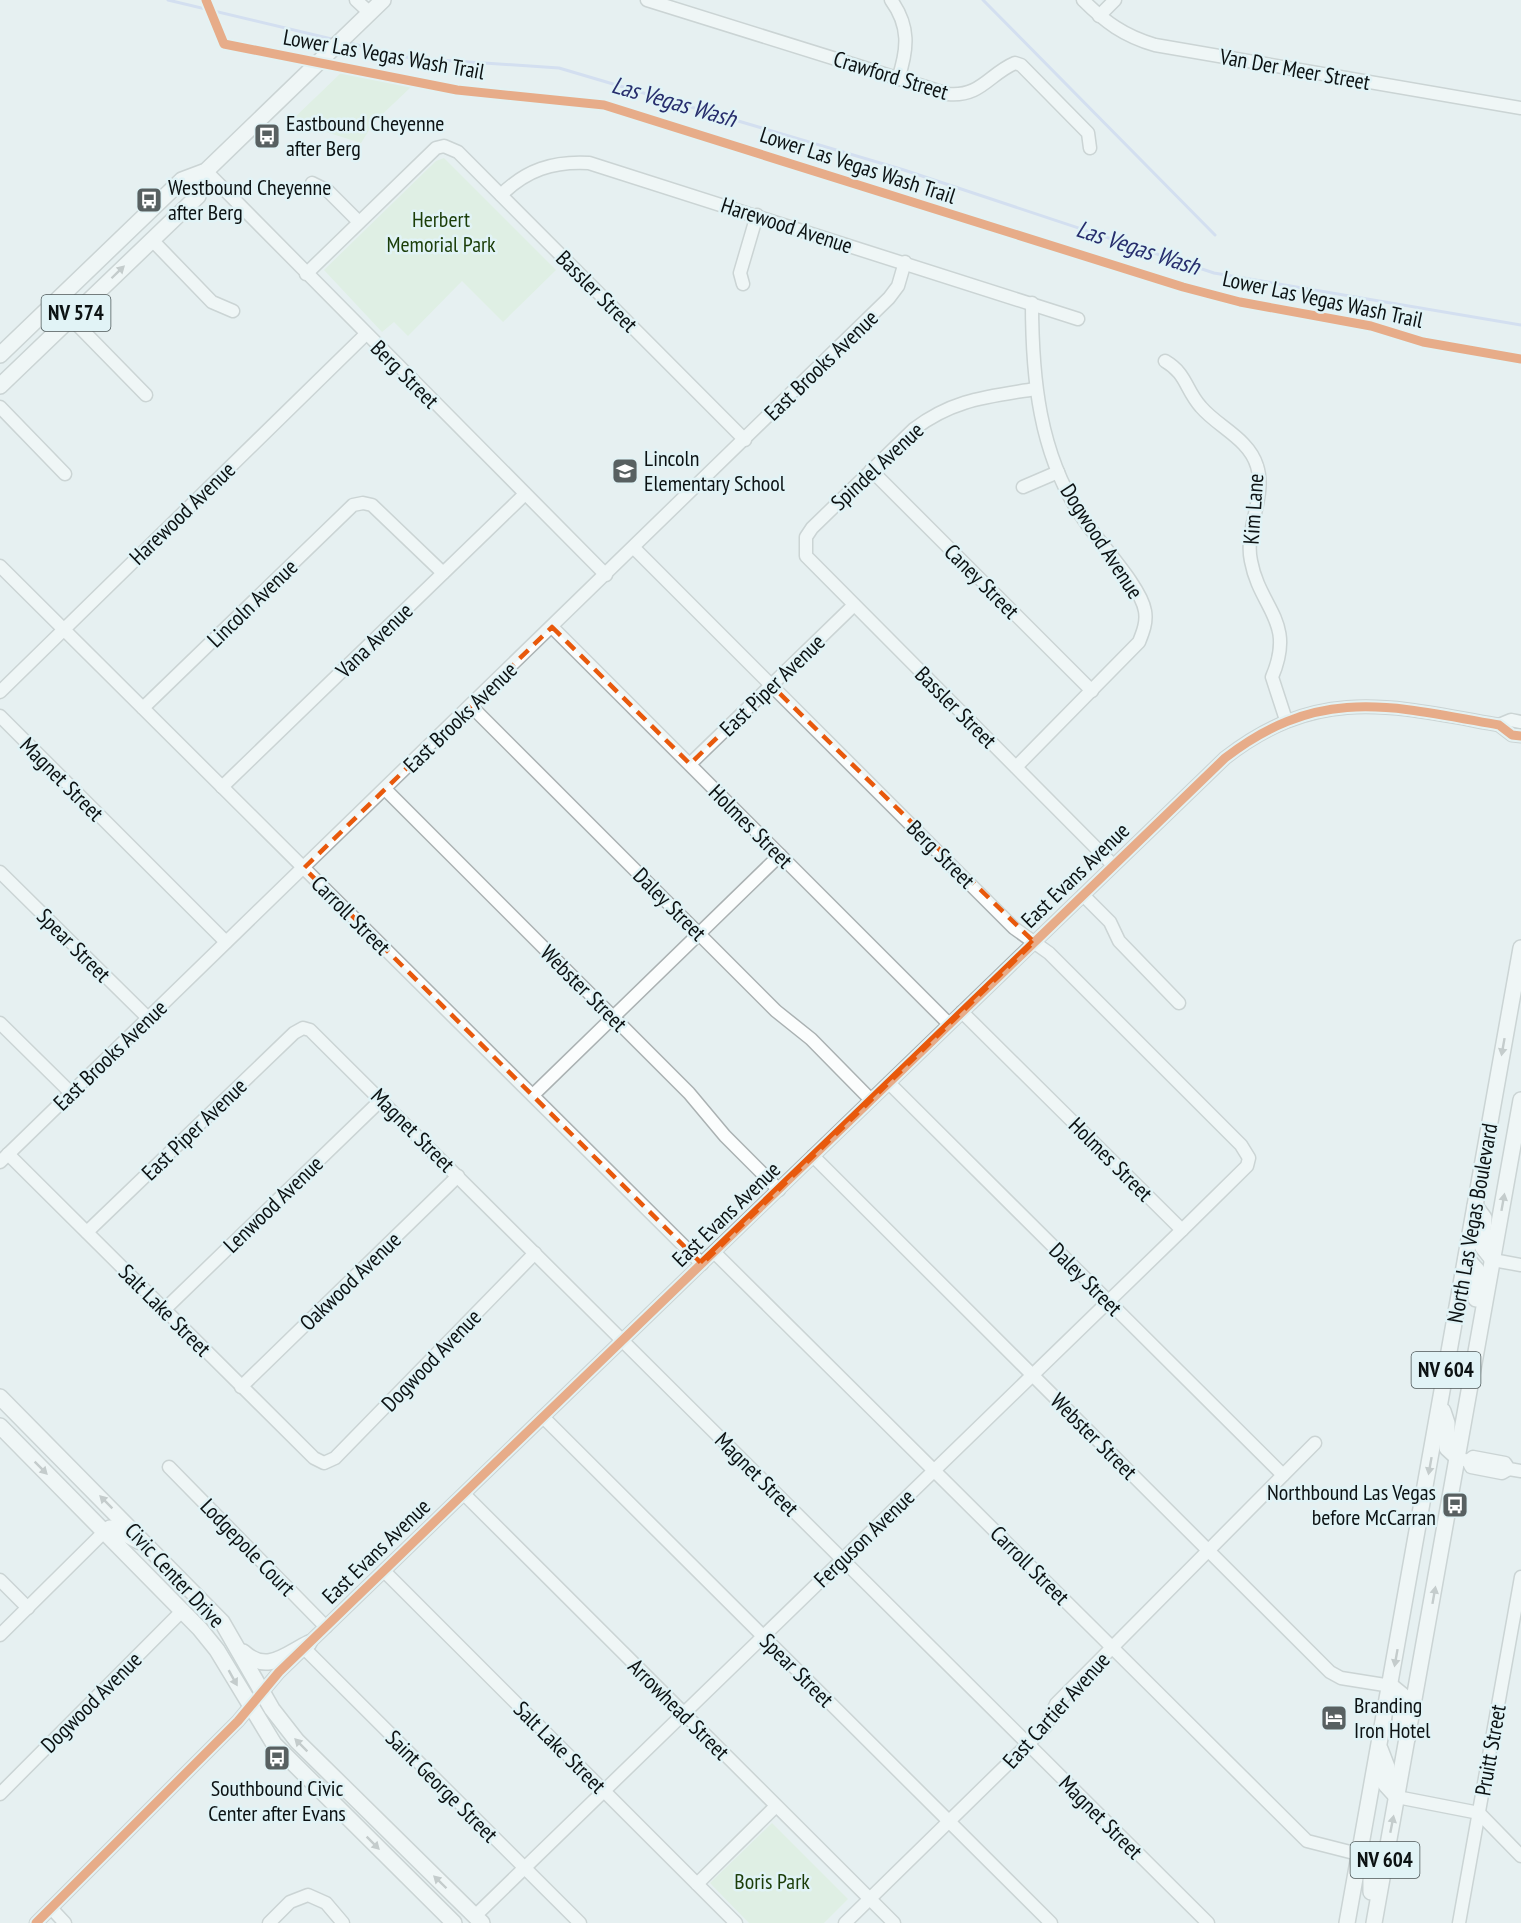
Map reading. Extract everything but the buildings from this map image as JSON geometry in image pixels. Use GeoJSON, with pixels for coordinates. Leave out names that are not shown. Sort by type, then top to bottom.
{"type":"FeatureCollection","features":[{"type":"Feature","properties":{"kind":"main road","name":"NV 574"},"geometry":{"type":"LineString","coordinates":[[0,355],[182,180],[206,171],[383,0]]}},
{"type":"Feature","properties":{"kind":"main road","name":"NV 574"},"geometry":{"type":"LineString","coordinates":[[0,386],[198,196],[206,171]]}},
{"type":"Feature","properties":{"kind":"main road","name":"North Las Vegas Boulevard"},"geometry":{"type":"LineString","coordinates":[[1347,1923],[1475,1206],[1515,1014],[1521,948]]}},
{"type":"Feature","properties":{"kind":"main road","name":"North Las Vegas Boulevard"},"geometry":{"type":"LineString","coordinates":[[1374,1923],[1463,1460],[1480,1319],[1521,1100]]}},
{"type":"Feature","properties":{"kind":"main road"},"geometry":{"type":"LineString","coordinates":[[1475,1206],[1484,1218],[1482,1246],[1492,1260]]}},
{"type":"Feature","properties":{"kind":"main road"},"geometry":{"type":"LineString","coordinates":[[1466,1258],[1477,1270],[1475,1308],[1480,1319]]}},
{"type":"Feature","properties":{"kind":"main road","name":"Civic Center Drive"},"geometry":{"type":"LineString","coordinates":[[0,1396],[149,1545],[222,1622],[272,1709],[297,1741],[478,1920]]}},
{"type":"Feature","properties":{"kind":"main road"},"geometry":{"type":"LineString","coordinates":[[1440,1405],[1447,1423],[1447,1448],[1463,1460]]}},
{"type":"Feature","properties":{"kind":"main road","name":"Civic Center Drive"},"geometry":{"type":"LineString","coordinates":[[0,1426],[183,1610],[212,1643],[249,1707],[274,1744],[292,1764],[454,1923]]}},
{"type":"Feature","properties":{"kind":"main road"},"geometry":{"type":"LineString","coordinates":[[104,1532],[110,1528],[117,1529],[149,1545]]}},
{"type":"Feature","properties":{"kind":"main road"},"geometry":{"type":"LineString","coordinates":[[233,1640],[250,1658],[261,1664],[270,1663],[307,1646]]}},
{"type":"Feature","properties":{"kind":"main road"},"geometry":{"type":"LineString","coordinates":[[1391,1686],[1402,1695],[1400,1724],[1408,1737]]}},
{"type":"Feature","properties":{"kind":"main road"},"geometry":{"type":"LineString","coordinates":[[1380,1746],[1387,1767],[1386,1785],[1397,1797]]}},
{"type":"Feature","properties":{"kind":"main road"},"geometry":{"type":"LineString","coordinates":[[1358,1854],[1371,1863],[1371,1894],[1377,1905]]}},
{"type":"Feature","properties":{"kind":"main road"},"geometry":{"type":"LineString","coordinates":[[415,1885],[459,1916],[478,1920]]}},
{"type":"Feature","properties":{"kind":"street"},"geometry":{"type":"LineString","coordinates":[[356,0],[370,13]]}},
{"type":"Feature","properties":{"kind":"street","name":"Crawford Street"},"geometry":{"type":"LineString","coordinates":[[647,0],[679,4],[898,79],[960,95],[979,89],[1002,68],[1015,63],[1021,65],[1089,134],[1090,148]]}},
{"type":"Feature","properties":{"kind":"street"},"geometry":{"type":"LineString","coordinates":[[891,0],[905,25],[907,53],[898,79]]}},
{"type":"Feature","properties":{"kind":"street","name":"Van Der Meer Street"},"geometry":{"type":"LineString","coordinates":[[1083,0],[1098,16],[1132,38],[1155,45],[1521,108]]}},
{"type":"Feature","properties":{"kind":"street"},"geometry":{"type":"LineString","coordinates":[[1098,16],[1115,0]]}},
{"type":"Feature","properties":{"kind":"street","name":"Bassler Street"},"geometry":{"type":"LineString","coordinates":[[359,222],[436,148],[444,146],[458,152],[746,440]]}},
{"type":"Feature","properties":{"kind":"street","name":"Harewood Avenue"},"geometry":{"type":"LineString","coordinates":[[501,195],[516,180],[541,167],[569,162],[589,163],[1078,319]]}},
{"type":"Feature","properties":{"kind":"street","name":"Berg Street"},"geometry":{"type":"LineString","coordinates":[[206,171],[606,575]]}},
{"type":"Feature","properties":{"kind":"street"},"geometry":{"type":"LineString","coordinates":[[306,274],[359,222],[328,191],[312,183]]}},
{"type":"Feature","properties":{"kind":"street"},"geometry":{"type":"LineString","coordinates":[[743,284],[740,273],[757,215]]}},
{"type":"Feature","properties":{"kind":"street"},"geometry":{"type":"LineString","coordinates":[[152,240],[212,302],[233,311]]}},
{"type":"Feature","properties":{"kind":"street","name":"East Brooks Avenue"},"geometry":{"type":"LineString","coordinates":[[4,1158],[746,440],[889,298],[898,286],[905,262]]}},
{"type":"Feature","properties":{"kind":"street"},"geometry":{"type":"LineString","coordinates":[[55,302],[146,395]]}},
{"type":"Feature","properties":{"kind":"street","name":"Dogwood Avenue"},"geometry":{"type":"LineString","coordinates":[[1016,767],[1139,642],[1145,626],[1146,612],[1135,585],[1101,545],[1078,511],[1058,472],[1043,430],[1035,389],[1032,357],[1032,303]]}},
{"type":"Feature","properties":{"kind":"street","name":"Harewood Avenue"},"geometry":{"type":"LineString","coordinates":[[0,692],[366,334]]}},
{"type":"Feature","properties":{"kind":"street","name":"Kim Lane"},"geometry":{"type":"LineString","coordinates":[[1165,361],[1180,370],[1201,407],[1249,449],[1258,467],[1259,485],[1250,536],[1250,559],[1255,580],[1273,610],[1281,640],[1280,658],[1272,677],[1286,720]]}},
{"type":"Feature","properties":{"kind":"street","name":"Spindel Avenue"},"geometry":{"type":"LineString","coordinates":[[804,546],[812,528],[931,416],[963,401],[1035,389]]}},
{"type":"Feature","properties":{"kind":"street"},"geometry":{"type":"LineString","coordinates":[[0,407],[65,474]]}},
{"type":"Feature","properties":{"kind":"street","name":"Caney Street"},"geometry":{"type":"LineString","coordinates":[[871,470],[1092,691]]}},
{"type":"Feature","properties":{"kind":"street"},"geometry":{"type":"LineString","coordinates":[[1023,487],[1058,472]]}},
{"type":"Feature","properties":{"kind":"street","name":"Vana Avenue"},"geometry":{"type":"LineString","coordinates":[[222,787],[525,494]]}},
{"type":"Feature","properties":{"kind":"street","name":"Lincoln Avenue"},"geometry":{"type":"LineString","coordinates":[[143,708],[353,505],[363,502],[372,505],[443,573]]}},
{"type":"Feature","properties":{"kind":"street","name":"Bassler Street"},"geometry":{"type":"LineString","coordinates":[[804,546],[806,556],[1113,865]]}},
{"type":"Feature","properties":{"kind":"street","name":"Berg Street"},"geometry":{"type":"LineString","coordinates":[[634,548],[1014,928],[1048,953],[1241,1145],[1249,1158]]}},
{"type":"Feature","properties":{"kind":"street","name":"Carroll Street"},"geometry":{"type":"LineString","coordinates":[[0,566],[702,1264]]}},
{"type":"Feature","properties":{"kind":"street","name":"East Piper Avenue"},"geometry":{"type":"LineString","coordinates":[[690,764],[854,605]]}},
{"type":"Feature","properties":{"kind":"street","name":"Holmes Street"},"geometry":{"type":"LineString","coordinates":[[552,627],[950,1024]]}},
{"type":"Feature","properties":{"kind":"street","name":"East Evans Avenue"},"geometry":{"type":"LineString","coordinates":[[36,1923],[326,1627],[1113,865],[1225,758],[1245,742],[1286,720],[1315,711],[1363,705],[1401,707],[1499,725],[1512,735],[1521,736]]}},
{"type":"Feature","properties":{"kind":"street","name":"Daley Street"},"geometry":{"type":"LineString","coordinates":[[471,706],[699,934],[871,1100]]}},
{"type":"Feature","properties":{"kind":"street","name":"Magnet Street"},"geometry":{"type":"LineString","coordinates":[[0,716],[226,942]]}},
{"type":"Feature","properties":{"kind":"street","name":"East Evans Avenue"},"geometry":{"type":"LineString","coordinates":[[1499,725],[1511,720],[1521,722]]}},
{"type":"Feature","properties":{"kind":"street","name":"Webster Street"},"geometry":{"type":"LineString","coordinates":[[385,789],[613,1017],[779,1190]]}},
{"type":"Feature","properties":{"kind":"street"},"geometry":{"type":"LineString","coordinates":[[532,1095],[780,855]]}},
{"type":"Feature","properties":{"kind":"street","name":"Spear Street"},"geometry":{"type":"LineString","coordinates":[[0,872],[148,1018]]}},
{"type":"Feature","properties":{"kind":"street"},"geometry":{"type":"LineString","coordinates":[[1083,895],[1110,922],[1119,941],[1179,1003]]}},
{"type":"Feature","properties":{"kind":"street","name":"Holmes Street"},"geometry":{"type":"LineString","coordinates":[[962,1012],[1182,1230]]}},
{"type":"Feature","properties":{"kind":"street"},"geometry":{"type":"LineString","coordinates":[[0,1023],[70,1093]]}},
{"type":"Feature","properties":{"kind":"street","name":"East Piper Avenue"},"geometry":{"type":"LineString","coordinates":[[87,1232],[294,1033],[303,1028]]}},
{"type":"Feature","properties":{"kind":"street","name":"Magnet Street"},"geometry":{"type":"LineString","coordinates":[[303,1028],[310,1030],[382,1099],[1208,1923]]}},
{"type":"Feature","properties":{"kind":"street","name":"Daley Street"},"geometry":{"type":"LineString","coordinates":[[889,1083],[1283,1475]]}},
{"type":"Feature","properties":{"kind":"street","name":"Lenwood Avenue"},"geometry":{"type":"LineString","coordinates":[[164,1310],[382,1099]]}},
{"type":"Feature","properties":{"kind":"street","name":"Webster Street"},"geometry":{"type":"LineString","coordinates":[[813,1156],[1330,1672],[1341,1678],[1391,1686]]}},
{"type":"Feature","properties":{"kind":"street","name":"Salt Lake Street"},"geometry":{"type":"LineString","coordinates":[[4,1158],[87,1232],[314,1458],[324,1463]]}},
{"type":"Feature","properties":{"kind":"street","name":"Ferguson Avenue"},"geometry":{"type":"LineString","coordinates":[[478,1920],[525,1868],[1247,1166],[1249,1158]]}},
{"type":"Feature","properties":{"kind":"street","name":"Oakwood Avenue"},"geometry":{"type":"LineString","coordinates":[[242,1387],[458,1176]]}},
{"type":"Feature","properties":{"kind":"street","name":"Carroll Street"},"geometry":{"type":"LineString","coordinates":[[714,1252],[1307,1841],[1358,1854]]}},
{"type":"Feature","properties":{"kind":"street","name":"Dogwood Avenue"},"geometry":{"type":"LineString","coordinates":[[324,1463],[335,1458],[535,1253]]}},
{"type":"Feature","properties":{"kind":"street"},"geometry":{"type":"LineString","coordinates":[[1492,1260],[1521,1265]]}},
{"type":"Feature","properties":{"kind":"street","name":"Spear Street"},"geometry":{"type":"LineString","coordinates":[[543,1417],[1050,1923]]}},
{"type":"Feature","properties":{"kind":"street","name":"East Cartier Avenue"},"geometry":{"type":"LineString","coordinates":[[844,1923],[1046,1726],[1056,1704],[1315,1443]]}},
{"type":"Feature","properties":{"kind":"street"},"geometry":{"type":"LineString","coordinates":[[1463,1460],[1473,1456],[1505,1463],[1515,1470]]}},
{"type":"Feature","properties":{"kind":"street","name":"Lodgepole Court"},"geometry":{"type":"LineString","coordinates":[[169,1467],[326,1627]]}},
{"type":"Feature","properties":{"kind":"street","name":"Arrowhead Street"},"geometry":{"type":"LineString","coordinates":[[464,1494],[894,1923]]}},
{"type":"Feature","properties":{"kind":"street"},"geometry":{"type":"LineString","coordinates":[[0,1635],[104,1532]]}},
{"type":"Feature","properties":{"kind":"street","name":"Salt Lake Street"},"geometry":{"type":"LineString","coordinates":[[384,1571],[736,1923]]}},
{"type":"Feature","properties":{"kind":"street","name":"Pruitt Street"},"geometry":{"type":"LineString","coordinates":[[1459,1923],[1521,1577]]}},
{"type":"Feature","properties":{"kind":"street"},"geometry":{"type":"LineString","coordinates":[[0,1580],[28,1608]]}},
{"type":"Feature","properties":{"kind":"street","name":"Dogwood Avenue"},"geometry":{"type":"LineString","coordinates":[[0,1794],[183,1610]]}},
{"type":"Feature","properties":{"kind":"street"},"geometry":{"type":"LineString","coordinates":[[1510,1643],[1521,1654]]}},
{"type":"Feature","properties":{"kind":"street","name":"Saint George Street"},"geometry":{"type":"LineString","coordinates":[[307,1646],[580,1923]]}},
{"type":"Feature","properties":{"kind":"street"},"geometry":{"type":"LineString","coordinates":[[1397,1797],[1479,1813],[1521,1856]]}},
{"type":"Feature","properties":{"kind":"street"},"geometry":{"type":"LineString","coordinates":[[697,1884],[776,1806]]}},
{"type":"Feature","properties":{"kind":"street"},"geometry":{"type":"LineString","coordinates":[[269,1923],[290,1902],[308,1894],[326,1903],[343,1923]]}},
{"type":"Feature","properties":{"kind":"street"},"geometry":{"type":"LineString","coordinates":[[51,1908],[65,1923]]}},
{"type":"Feature","properties":{"kind":"highlighted area"},"geometry":{"type":"Polygon","coordinates":[[[552,627],[690,764],[771,685],[1034,942],[702,1264],[304,868],[552,627]]]}},
{"type":"Feature","properties":{"kind":"green space"},"geometry":{"type":"Polygon","coordinates":[[[342,72],[411,87],[374,122],[361,143],[291,121],[342,72]]]}},
{"type":"Feature","properties":{"kind":"green space","name":"Herbert Memorial Park"},"geometry":{"type":"Polygon","coordinates":[[[444,158],[556,270],[503,322],[462,281],[408,336],[394,322],[382,332],[324,270],[436,161],[444,158]]]}},
{"type":"Feature","properties":{"kind":"green space","name":"Boris Park"},"geometry":{"type":"Polygon","coordinates":[[[772,1823],[848,1899],[824,1923],[749,1923],[710,1883],[772,1823]]]}},
{"type":"Feature","properties":{"kind":"waterway","name":"Las Vegas Wash"},"geometry":{"type":"LineString","coordinates":[[168,0],[336,40]]}},
{"type":"Feature","properties":{"kind":"waterway","name":"Las Vegas Wash"},"geometry":{"type":"LineString","coordinates":[[983,0],[1215,235]]}},
{"type":"Feature","properties":{"kind":"waterway","name":"Las Vegas Wash"},"geometry":{"type":"LineString","coordinates":[[345,42],[410,58],[559,68],[904,170],[1214,273],[1521,325]]}},
{"type":"Feature","properties":{"kind":"cycle path","name":"Lower Las Vegas Wash Trail"},"geometry":{"type":"LineString","coordinates":[[206,0],[224,44],[457,90],[604,105],[1183,287],[1240,302],[1371,326],[1423,342],[1521,359]]}},
{"type":"Feature","properties":{"kind":"cycle path"},"geometry":{"type":"LineString","coordinates":[[36,1923],[238,1721],[279,1672],[1225,758],[1259,735],[1292,719],[1325,710],[1357,707],[1390,708],[1460,718],[1499,725],[1512,735],[1521,736]]}},
{"type":"Feature","properties":{"kind":"place","name":"Eastbound Cheyenne after Berg"},"geometry":{"type":"Point","coordinates":[267,136]}},
{"type":"Feature","properties":{"kind":"place","name":"Westbound Cheyenne after Berg"},"geometry":{"type":"Point","coordinates":[149,200]}},
{"type":"Feature","properties":{"kind":"place","name":"Lincoln Elementary School"},"geometry":{"type":"Point","coordinates":[625,471]}},
{"type":"Feature","properties":{"kind":"place","name":"Northbound Las Vegas before McCarran"},"geometry":{"type":"Point","coordinates":[1455,1505]}},
{"type":"Feature","properties":{"kind":"place","name":"Branding Iron Hotel"},"geometry":{"type":"Point","coordinates":[1334,1718]}},
{"type":"Feature","properties":{"kind":"place","name":"Southbound Civic Center after Evans"},"geometry":{"type":"Point","coordinates":[277,1758]}}]}
